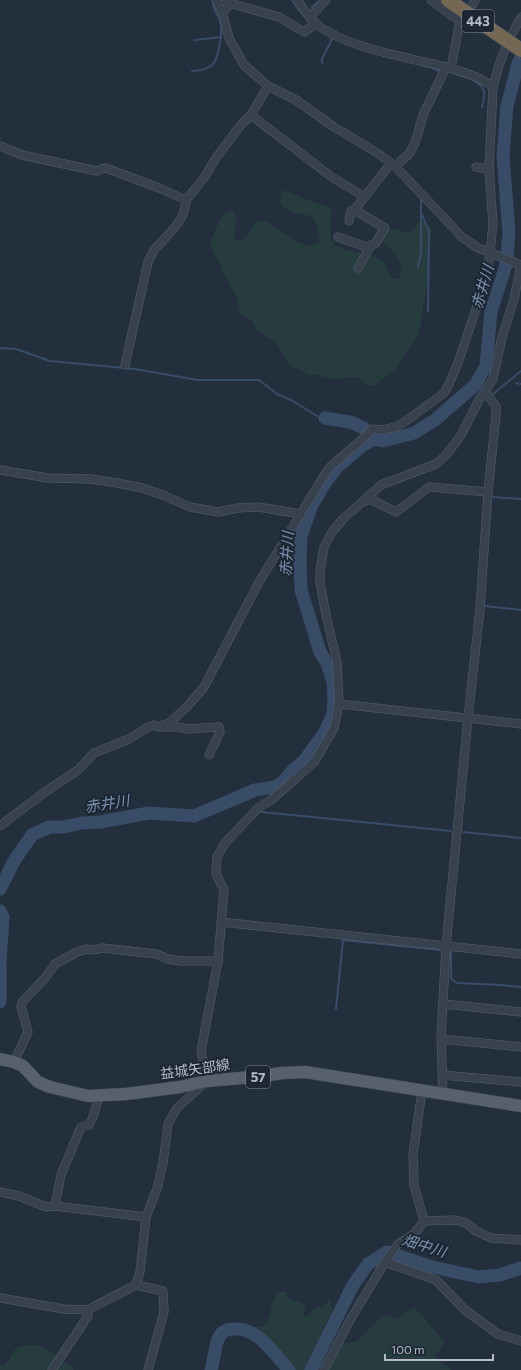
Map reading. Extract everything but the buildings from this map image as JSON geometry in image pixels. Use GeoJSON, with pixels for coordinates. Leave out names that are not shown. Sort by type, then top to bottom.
{"type":"FeatureCollection","features":[{"type":"Feature","properties":{"kind":"highway","name":"443"},"geometry":{"type":"LineString","coordinates":[[448,0],[521,50]]}},
{"type":"Feature","properties":{"kind":"main road","name":"益城矢部線"},"geometry":{"type":"LineString","coordinates":[[6,1060],[23,1066],[38,1082],[50,1087],[88,1096],[180,1087],[207,1081],[305,1072],[521,1106]]}},
{"type":"Feature","properties":{"kind":"street"},"geometry":{"type":"LineString","coordinates":[[136,1285],[140,1272],[146,1217],[157,1189],[163,1163],[168,1124],[177,1108],[207,1081],[201,1051],[218,961],[224,890],[216,874],[217,857],[225,843],[258,808],[271,800],[315,760],[324,748],[334,728],[339,704],[337,662],[320,582],[324,547],[332,532],[342,519],[381,485],[436,464],[445,456],[460,437],[471,414],[493,379],[502,338],[514,299],[520,264],[471,244],[462,237],[393,164],[334,127],[296,100],[268,86],[244,65],[229,38],[222,12],[216,0]]}},
{"type":"Feature","properties":{"kind":"street"},"geometry":{"type":"LineString","coordinates":[[297,0],[312,20],[334,34],[388,54],[449,68],[485,81],[493,87]]}},
{"type":"Feature","properties":{"kind":"street"},"geometry":{"type":"LineString","coordinates":[[222,12],[226,9],[229,2],[279,17],[304,32],[311,27],[312,20],[326,0]]}},
{"type":"Feature","properties":{"kind":"street"},"geometry":{"type":"LineString","coordinates":[[349,221],[351,211],[355,209],[393,164],[408,155],[412,149],[423,115],[449,68],[460,26],[464,20],[452,16],[431,0]]}},
{"type":"Feature","properties":{"kind":"street"},"geometry":{"type":"LineString","coordinates":[[158,727],[169,724],[204,688],[214,666],[258,584],[329,468],[372,429],[384,430],[396,427],[444,393],[450,384],[487,276],[493,254],[493,224],[489,169],[493,87],[499,65],[508,42],[521,17]]}},
{"type":"Feature","properties":{"kind":"street"},"geometry":{"type":"LineString","coordinates":[[125,365],[148,262],[154,251],[168,236],[182,216],[186,205],[186,200],[204,178],[216,158],[239,127],[251,115],[268,86]]}},
{"type":"Feature","properties":{"kind":"street"},"geometry":{"type":"LineString","coordinates":[[251,115],[333,178],[365,197]]}},
{"type":"Feature","properties":{"kind":"street"},"geometry":{"type":"LineString","coordinates":[[0,146],[22,155],[97,171],[106,168],[186,200]]}},
{"type":"Feature","properties":{"kind":"street"},"geometry":{"type":"LineString","coordinates":[[476,167],[489,169]]}},
{"type":"Feature","properties":{"kind":"street"},"geometry":{"type":"LineString","coordinates":[[355,209],[384,228],[375,244],[371,245],[369,248],[358,268]]}},
{"type":"Feature","properties":{"kind":"street"},"geometry":{"type":"LineString","coordinates":[[338,237],[369,248]]}},
{"type":"Feature","properties":{"kind":"street"},"geometry":{"type":"LineString","coordinates":[[443,1094],[442,1039],[446,946],[480,609],[488,492],[496,415],[496,406],[485,392]]}},
{"type":"Feature","properties":{"kind":"street"},"geometry":{"type":"LineString","coordinates":[[0,470],[48,478],[91,479],[143,488],[190,507],[218,512],[238,508],[258,507],[301,514]]}},
{"type":"Feature","properties":{"kind":"street"},"geometry":{"type":"LineString","coordinates":[[358,504],[370,499],[396,512],[429,487],[488,492]]}},
{"type":"Feature","properties":{"kind":"street"},"geometry":{"type":"LineString","coordinates":[[339,704],[521,724]]}},
{"type":"Feature","properties":{"kind":"street"},"geometry":{"type":"LineString","coordinates":[[0,826],[45,792],[78,770],[94,753],[129,739],[148,727],[154,725],[158,727],[179,727],[186,729],[219,728],[220,732],[209,755]]}},
{"type":"Feature","properties":{"kind":"street"},"geometry":{"type":"LineString","coordinates":[[221,922],[521,954]]}},
{"type":"Feature","properties":{"kind":"street"},"geometry":{"type":"LineString","coordinates":[[6,1060],[28,1032],[21,1006],[23,1000],[45,978],[55,964],[77,952],[86,949],[93,950],[104,948],[156,954],[168,959],[181,961],[218,961]]}},
{"type":"Feature","properties":{"kind":"street"},"geometry":{"type":"LineString","coordinates":[[443,1004],[521,1012]]}},
{"type":"Feature","properties":{"kind":"street"},"geometry":{"type":"LineString","coordinates":[[442,1039],[521,1048]]}},
{"type":"Feature","properties":{"kind":"street"},"geometry":{"type":"LineString","coordinates":[[442,1075],[521,1082]]}},
{"type":"Feature","properties":{"kind":"street"},"geometry":{"type":"LineString","coordinates":[[422,1091],[413,1154],[414,1185],[424,1221]]}},
{"type":"Feature","properties":{"kind":"street"},"geometry":{"type":"LineString","coordinates":[[55,1206],[61,1175],[81,1127],[90,1125],[99,1096]]}},
{"type":"Feature","properties":{"kind":"street"},"geometry":{"type":"LineString","coordinates":[[0,1192],[19,1196],[46,1206],[146,1217]]}},
{"type":"Feature","properties":{"kind":"street"},"geometry":{"type":"LineString","coordinates":[[424,1221],[455,1220],[466,1223],[476,1231],[491,1238],[521,1240]]}},
{"type":"Feature","properties":{"kind":"street"},"geometry":{"type":"LineString","coordinates":[[324,1370],[350,1320],[385,1261],[397,1244],[415,1233],[424,1221]]}},
{"type":"Feature","properties":{"kind":"street"},"geometry":{"type":"LineString","coordinates":[[385,1261],[436,1280],[465,1310],[498,1334],[521,1341]]}},
{"type":"Feature","properties":{"kind":"street"},"geometry":{"type":"LineString","coordinates":[[0,1298],[64,1309],[87,1310],[136,1285],[163,1290],[164,1312],[148,1370]]}},
{"type":"Feature","properties":{"kind":"street"},"geometry":{"type":"LineString","coordinates":[[52,1370],[88,1316],[87,1310]]}},
{"type":"Feature","properties":{"kind":"green space"},"geometry":{"type":"Polygon","coordinates":[[[285,190],[331,208],[332,217],[330,230],[334,243],[343,249],[369,254],[380,259],[386,266],[392,279],[399,279],[401,273],[400,262],[382,239],[393,228],[405,232],[411,231],[420,221],[426,223],[431,228],[428,280],[419,333],[396,369],[375,385],[368,385],[357,377],[337,380],[317,375],[310,375],[290,365],[276,342],[258,331],[251,320],[240,313],[235,293],[224,276],[220,263],[213,253],[211,240],[219,222],[227,211],[233,212],[236,218],[234,235],[236,241],[245,237],[256,223],[264,221],[269,222],[279,231],[300,243],[307,245],[315,244],[319,241],[318,229],[315,221],[312,217],[296,213],[281,205],[281,196],[285,190]]]}},
{"type":"Feature","properties":{"kind":"green space"},"geometry":{"type":"Polygon","coordinates":[[[277,1292],[287,1292],[286,1297],[306,1305],[303,1317],[308,1316],[315,1307],[321,1307],[330,1300],[333,1310],[325,1326],[326,1335],[309,1370],[292,1370],[262,1336],[251,1328],[262,1327],[269,1317],[277,1292]]]}},
{"type":"Feature","properties":{"kind":"green space"},"geometry":{"type":"Polygon","coordinates":[[[414,1307],[445,1342],[435,1356],[451,1370],[328,1370],[342,1344],[357,1341],[383,1315],[396,1319],[414,1307]]]}},
{"type":"Feature","properties":{"kind":"green space"},"geometry":{"type":"Polygon","coordinates":[[[30,1345],[40,1346],[57,1356],[73,1368],[73,1370],[0,1370],[0,1365],[5,1365],[16,1349],[30,1345]]]}},
{"type":"Feature","properties":{"kind":"waterway"},"geometry":{"type":"LineString","coordinates":[[292,0],[299,10]]}},
{"type":"Feature","properties":{"kind":"waterway"},"geometry":{"type":"LineString","coordinates":[[312,7],[320,0]]}},
{"type":"Feature","properties":{"kind":"waterway"},"geometry":{"type":"LineString","coordinates":[[195,40],[221,37],[221,22],[214,9],[213,1]]}},
{"type":"Feature","properties":{"kind":"waterway"},"geometry":{"type":"LineString","coordinates":[[192,71],[201,70],[212,66],[217,57],[221,37]]}},
{"type":"Feature","properties":{"kind":"waterway"},"geometry":{"type":"LineString","coordinates":[[322,63],[322,59],[333,37]]}},
{"type":"Feature","properties":{"kind":"waterway","name":"赤井川"},"geometry":{"type":"LineString","coordinates":[[0,889],[14,861],[32,835],[49,827],[64,827],[82,823],[100,822],[149,813],[194,816],[255,790],[276,787],[303,762],[325,732],[333,714],[333,682],[327,663],[320,652],[301,590],[301,536],[312,505],[325,483],[337,467],[362,446],[374,439],[383,441],[414,433],[435,420],[475,385],[486,366],[491,312],[506,265],[509,233],[503,156],[507,106],[521,57]]}},
{"type":"Feature","properties":{"kind":"waterway"},"geometry":{"type":"LineString","coordinates":[[418,64],[427,67]]}},
{"type":"Feature","properties":{"kind":"waterway"},"geometry":{"type":"LineString","coordinates":[[432,68],[441,72]]}},
{"type":"Feature","properties":{"kind":"waterway"},"geometry":{"type":"LineString","coordinates":[[453,73],[472,80],[483,88],[484,100],[482,107]]}},
{"type":"Feature","properties":{"kind":"waterway"},"geometry":{"type":"LineString","coordinates":[[418,267],[421,252],[421,198]]}},
{"type":"Feature","properties":{"kind":"waterway"},"geometry":{"type":"LineString","coordinates":[[421,212],[429,232],[428,311]]}},
{"type":"Feature","properties":{"kind":"waterway"},"geometry":{"type":"LineString","coordinates":[[0,348],[16,349],[50,361],[135,369],[198,380],[259,380],[277,394],[293,401],[317,416]]}},
{"type":"Feature","properties":{"kind":"waterway"},"geometry":{"type":"LineString","coordinates":[[493,394],[521,371]]}},
{"type":"Feature","properties":{"kind":"waterway"},"geometry":{"type":"LineString","coordinates":[[516,383],[521,384]]}},
{"type":"Feature","properties":{"kind":"waterway"},"geometry":{"type":"LineString","coordinates":[[325,418],[350,422],[364,428]]}},
{"type":"Feature","properties":{"kind":"waterway"},"geometry":{"type":"LineString","coordinates":[[493,497],[521,499]]}},
{"type":"Feature","properties":{"kind":"waterway"},"geometry":{"type":"LineString","coordinates":[[484,606],[521,610]]}},
{"type":"Feature","properties":{"kind":"waterway"},"geometry":{"type":"LineString","coordinates":[[262,812],[451,831]]}},
{"type":"Feature","properties":{"kind":"waterway"},"geometry":{"type":"LineString","coordinates":[[463,832],[521,838]]}},
{"type":"Feature","properties":{"kind":"waterway","name":"赤井川"},"geometry":{"type":"LineString","coordinates":[[0,911],[3,917],[0,963],[0,1002]]}},
{"type":"Feature","properties":{"kind":"waterway"},"geometry":{"type":"LineString","coordinates":[[336,1009],[343,940],[440,950]]}},
{"type":"Feature","properties":{"kind":"waterway"},"geometry":{"type":"LineString","coordinates":[[451,951],[451,979],[457,983],[521,987]]}},
{"type":"Feature","properties":{"kind":"waterway","name":"畑中川"},"geometry":{"type":"LineString","coordinates":[[311,1370],[353,1285],[368,1264],[387,1252],[432,1267],[479,1277],[500,1275],[521,1268]]}},
{"type":"Feature","properties":{"kind":"waterway","name":"畑中川"},"geometry":{"type":"LineString","coordinates":[[211,1370],[216,1344],[219,1337],[222,1333],[229,1329],[251,1332],[265,1343],[289,1370]]}}]}
